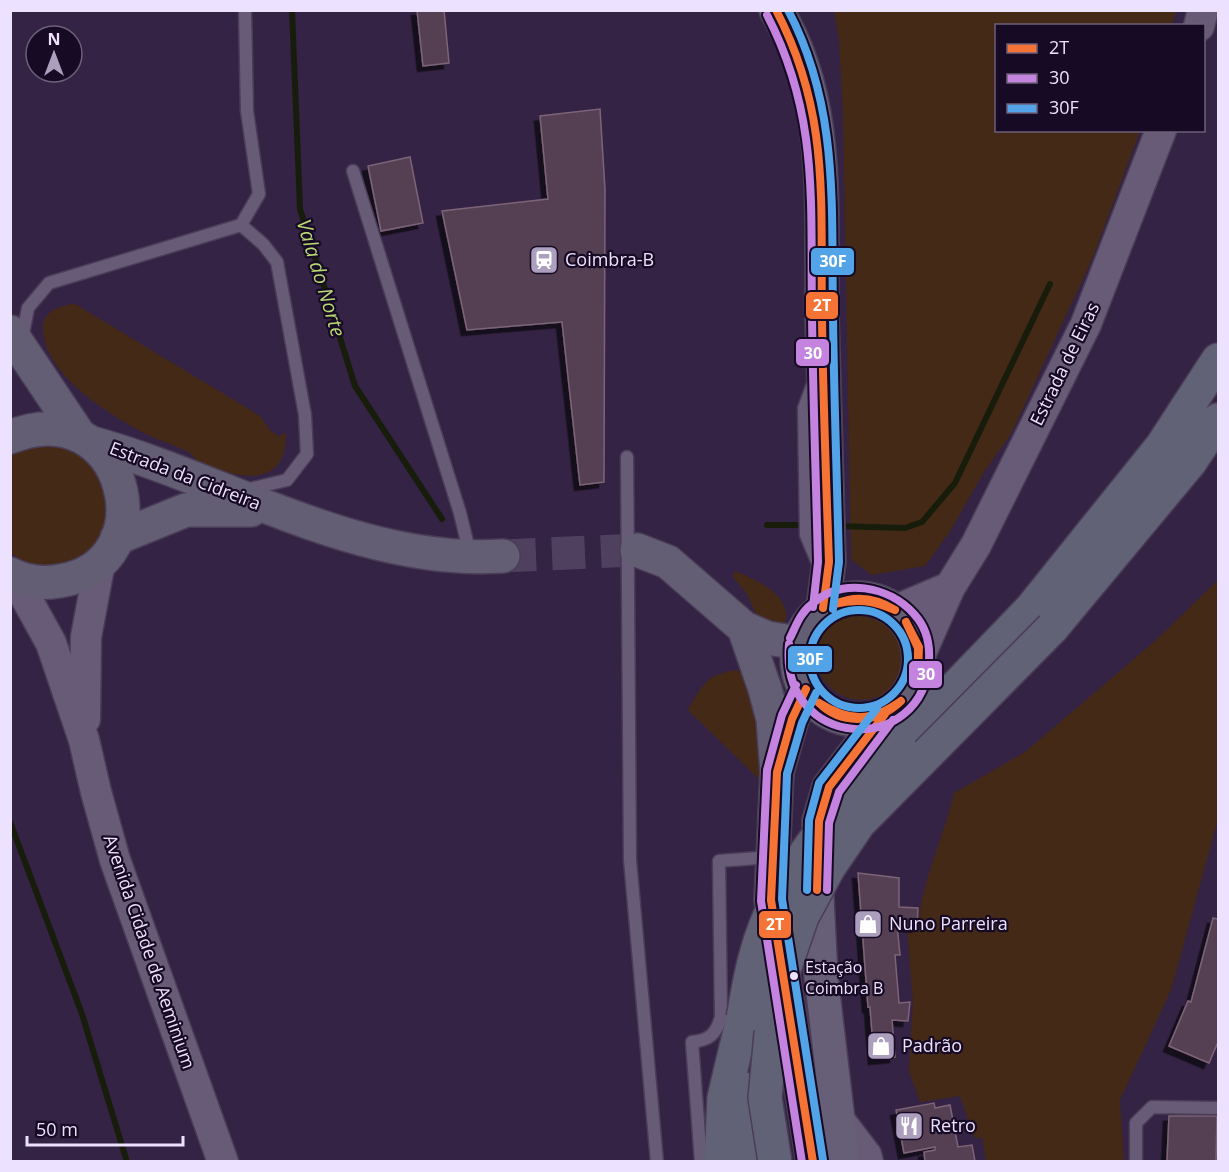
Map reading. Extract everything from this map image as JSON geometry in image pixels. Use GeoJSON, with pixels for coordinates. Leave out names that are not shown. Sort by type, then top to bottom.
{"type":"FeatureCollection","features":[{"type":"Feature","properties":{"kind":"highway"},"geometry":{"type":"LineString","coordinates":[[721,1161],[724,1098],[756,954],[777,902],[806,853],[838,809],[1041,618],[1162,446],[1218,360]]}},
{"type":"Feature","properties":{"kind":"highway"},"geometry":{"type":"LineString","coordinates":[[775,1161],[765,1098],[778,987],[802,917],[829,867],[860,824],[1041,618],[1190,462],[1218,420]]}},
{"type":"Feature","properties":{"kind":"highway"},"geometry":{"type":"LineString","coordinates":[[743,1018],[741,1101],[750,1161]]}},
{"type":"Feature","properties":{"kind":"main road"},"geometry":{"type":"LineString","coordinates":[[776,10],[799,54],[814,107],[819,172],[828,574],[804,628],[800,643],[798,660],[803,683],[777,772]]}},
{"type":"Feature","properties":{"kind":"main road","name":"Estrada da Cidreira"},"geometry":{"type":"LineString","coordinates":[[15,340],[86,439],[110,462],[122,486],[123,521],[108,550]]}},
{"type":"Feature","properties":{"kind":"main road","name":"Estrada da Cidreira"},"geometry":{"type":"LineString","coordinates":[[10,437],[43,428],[125,452],[277,511],[395,547],[442,556],[487,557]]}},
{"type":"Feature","properties":{"kind":"main road","name":"Estrada da Cidreira"},"geometry":{"type":"LineString","coordinates":[[12,575],[32,582],[68,580],[108,550],[186,510],[277,511]]}},
{"type":"Feature","properties":{"kind":"main road"},"geometry":{"type":"LineString","coordinates":[[637,550],[668,562],[748,639],[803,683],[824,709],[849,719],[868,719],[885,714],[900,704],[911,690],[918,673],[920,656],[916,638],[908,623],[896,610],[828,574]]}},
{"type":"Feature","properties":{"kind":"main road"},"geometry":{"type":"LineString","coordinates":[[748,639],[767,638],[800,643]]}},
{"type":"Feature","properties":{"kind":"main road"},"geometry":{"type":"LineString","coordinates":[[748,639],[773,719],[777,772],[771,900],[813,1161]]}},
{"type":"Feature","properties":{"kind":"main road"},"geometry":{"type":"LineString","coordinates":[[843,1161],[835,1110],[820,967],[817,898],[819,821],[829,787],[885,714]]}},
{"type":"Feature","properties":{"kind":"street","name":"Estrada de Eiras"},"geometry":{"type":"LineString","coordinates":[[920,656],[950,588],[976,545],[1086,324],[1160,132]]}},
{"type":"Feature","properties":{"kind":"street","name":"Avenida Cidade de Aeminium"},"geometry":{"type":"LineString","coordinates":[[84,740],[86,637],[108,550]]}},
{"type":"Feature","properties":{"kind":"street","name":"Avenida Cidade de Aeminium"},"geometry":{"type":"LineString","coordinates":[[12,575],[51,643],[84,740],[115,860],[223,1161]]}},
{"type":"Feature","properties":{"kind":"street"},"geometry":{"type":"LineString","coordinates":[[896,610],[950,588]]}},
{"type":"Feature","properties":{"kind":"street"},"geometry":{"type":"LineString","coordinates":[[835,1110],[869,1154],[871,1161]]}},
{"type":"Feature","properties":{"kind":"lane"},"geometry":{"type":"LineString","coordinates":[[15,340],[28,308],[49,283],[241,225],[259,194],[247,111],[245,10]]}},
{"type":"Feature","properties":{"kind":"lane"},"geometry":{"type":"LineString","coordinates":[[353,171],[460,513],[487,557]]}},
{"type":"Feature","properties":{"kind":"lane"},"geometry":{"type":"LineString","coordinates":[[229,494],[287,480],[307,454],[304,408],[277,262],[263,244],[241,225]]}},
{"type":"Feature","properties":{"kind":"lane"},"geometry":{"type":"LineString","coordinates":[[627,458],[630,860],[657,1161]]}},
{"type":"Feature","properties":{"kind":"lane"},"geometry":{"type":"LineString","coordinates":[[701,1161],[692,1042],[704,1041],[717,1032],[722,1017],[718,861],[772,857]]}},
{"type":"Feature","properties":{"kind":"lane"},"geometry":{"type":"LineString","coordinates":[[1136,1161],[1136,1123],[1152,1107],[1218,1108]]}},
{"type":"Feature","properties":{"kind":"shaded area"},"geometry":{"type":"Polygon","coordinates":[[[834,11],[1176,11],[1172,24],[995,24],[995,132],[1140,132],[1093,257],[1011,434],[984,472],[949,533],[925,566],[871,575],[851,559],[843,115],[839,39],[834,11]]]}},
{"type":"Feature","properties":{"kind":"shaded area"},"geometry":{"type":"Polygon","coordinates":[[[75,304],[260,416],[269,429],[278,436],[286,433],[285,448],[275,468],[267,473],[246,476],[204,466],[190,453],[129,425],[80,391],[54,362],[46,346],[43,329],[49,313],[75,304]]]}},
{"type":"Feature","properties":{"kind":"shaded area"},"geometry":{"type":"Polygon","coordinates":[[[36,440],[94,457],[112,497],[102,539],[86,554],[66,564],[44,566],[22,561],[11,553],[11,453],[36,440]]]}},
{"type":"Feature","properties":{"kind":"shaded area"},"geometry":{"type":"Polygon","coordinates":[[[735,571],[772,590],[784,606],[786,615],[784,625],[760,623],[747,594],[733,577],[735,571]]]}},
{"type":"Feature","properties":{"kind":"shaded area"},"geometry":{"type":"Polygon","coordinates":[[[1218,580],[1218,819],[1171,990],[1120,1100],[1124,1161],[986,1161],[982,1137],[975,1139],[960,1096],[920,1102],[909,1071],[913,1002],[907,930],[918,929],[923,894],[954,793],[1025,752],[1155,641],[1218,580]]]}},
{"type":"Feature","properties":{"kind":"shaded area"},"geometry":{"type":"Polygon","coordinates":[[[861,612],[878,616],[892,625],[901,639],[905,656],[901,673],[892,687],[878,696],[861,700],[844,696],[830,687],[821,673],[817,656],[821,639],[830,625],[844,616],[861,612]]]}},
{"type":"Feature","properties":{"kind":"shaded area"},"geometry":{"type":"Polygon","coordinates":[[[738,670],[756,697],[760,710],[764,737],[763,783],[688,710],[702,687],[712,678],[738,670]]]}},
{"type":"Feature","properties":{"kind":"building"},"geometry":{"type":"Polygon","coordinates":[[[417,10],[444,10],[449,63],[423,66],[417,10]]]}},
{"type":"Feature","properties":{"kind":"building"},"geometry":{"type":"Polygon","coordinates":[[[600,109],[605,189],[604,482],[580,485],[562,322],[467,330],[442,211],[548,199],[540,116],[600,109]]]}},
{"type":"Feature","properties":{"kind":"building"},"geometry":{"type":"Polygon","coordinates":[[[410,157],[423,223],[381,231],[368,166],[410,157]]]}},
{"type":"Feature","properties":{"kind":"building"},"geometry":{"type":"Polygon","coordinates":[[[858,873],[899,878],[899,907],[918,908],[917,927],[897,925],[900,955],[895,955],[899,1003],[910,1002],[908,1021],[892,1020],[895,1057],[874,1059],[858,873]]]}},
{"type":"Feature","properties":{"kind":"building"},"geometry":{"type":"Polygon","coordinates":[[[1213,918],[1218,919],[1218,1042],[1209,1063],[1169,1046],[1188,1001],[1191,1002],[1213,918]]]}},
{"type":"Feature","properties":{"kind":"building"},"geometry":{"type":"Polygon","coordinates":[[[934,1103],[935,1108],[950,1105],[958,1147],[972,1145],[975,1161],[925,1161],[924,1152],[935,1150],[935,1147],[904,1153],[896,1110],[934,1103]]]}},
{"type":"Feature","properties":{"kind":"building"},"geometry":{"type":"Polygon","coordinates":[[[1169,1116],[1217,1116],[1216,1161],[1167,1161],[1169,1116]]]}},
{"type":"Feature","properties":{"kind":"waterway","name":"Vala do Norte"},"geometry":{"type":"LineString","coordinates":[[292,10],[300,209],[355,386],[442,519]]}},
{"type":"Feature","properties":{"kind":"waterway"},"geometry":{"type":"LineString","coordinates":[[836,526],[905,528],[922,522],[955,483],[1050,284]]}},
{"type":"Feature","properties":{"kind":"waterway"},"geometry":{"type":"LineString","coordinates":[[767,525],[808,525]]}},
{"type":"Feature","properties":{"kind":"waterway"},"geometry":{"type":"LineString","coordinates":[[10,822],[82,1014],[127,1162]]}},
{"type":"Feature","properties":{"kind":"tunnel"},"geometry":{"type":"LineString","coordinates":[[503,556],[637,550]]}},
{"type":"Feature","properties":{"kind":"transit line","name":"2T"},"geometry":{"type":"LineString","coordinates":[[776,10],[794,49],[806,86],[819,160],[829,562],[823,608]]}},
{"type":"Feature","properties":{"kind":"transit line","name":"30F"},"geometry":{"type":"LineString","coordinates":[[788,10],[805,47],[817,85],[825,122],[832,199],[839,562],[833,609]]}},
{"type":"Feature","properties":{"kind":"transit line","name":"30"},"geometry":{"type":"LineString","coordinates":[[767,15],[784,53],[796,89],[809,162],[818,562],[813,607]]}},
{"type":"Feature","properties":{"kind":"transit line","name":"30"},"geometry":{"type":"LineString","coordinates":[[789,644],[792,679],[806,705],[828,722],[854,729],[880,726],[904,714],[921,692],[929,660],[928,641],[914,614],[892,597],[865,588],[837,590],[824,596],[804,611],[790,638]]}},
{"type":"Feature","properties":{"kind":"transit line","name":"2T"},"geometry":{"type":"LineString","coordinates":[[835,604],[851,599],[866,599],[895,610]]}},
{"type":"Feature","properties":{"kind":"transit line","name":"2T"},"geometry":{"type":"LineString","coordinates":[[835,604],[865,601],[895,610]]}},
{"type":"Feature","properties":{"kind":"transit line","name":"30F"},"geometry":{"type":"LineString","coordinates":[[859,610],[878,614],[894,624],[904,640],[908,659],[904,678],[894,694],[878,704],[859,708],[840,704],[824,694],[814,678],[810,659],[814,640],[824,624],[840,614],[859,610]]}},
{"type":"Feature","properties":{"kind":"transit line","name":"2T"},"geometry":{"type":"LineString","coordinates":[[906,622],[919,647],[918,673]]}},
{"type":"Feature","properties":{"kind":"transit line","name":"2T"},"geometry":{"type":"LineString","coordinates":[[906,622],[918,648],[918,673]]}},
{"type":"Feature","properties":{"kind":"transit line","name":"30"},"geometry":{"type":"LineString","coordinates":[[796,685],[782,715],[767,770],[761,901],[802,1162]]}},
{"type":"Feature","properties":{"kind":"transit line","name":"2T"},"geometry":{"type":"LineString","coordinates":[[806,689],[792,719],[777,772],[771,900],[813,1162]]}},
{"type":"Feature","properties":{"kind":"transit line","name":"30F"},"geometry":{"type":"LineString","coordinates":[[816,693],[802,723],[787,774],[782,899],[823,1160]]}},
{"type":"Feature","properties":{"kind":"transit line","name":"2T"},"geometry":{"type":"LineString","coordinates":[[819,703],[840,714],[860,717],[880,713],[901,701]]}},
{"type":"Feature","properties":{"kind":"transit line","name":"2T"},"geometry":{"type":"LineString","coordinates":[[819,703],[838,715],[860,719],[882,714],[901,701]]}},
{"type":"Feature","properties":{"kind":"transit line","name":"30F"},"geometry":{"type":"LineString","coordinates":[[807,890],[809,820],[819,783],[877,708]]}},
{"type":"Feature","properties":{"kind":"transit line","name":"2T"},"geometry":{"type":"LineString","coordinates":[[817,890],[819,821],[829,787],[885,714]]}},
{"type":"Feature","properties":{"kind":"transit line","name":"30"},"geometry":{"type":"LineString","coordinates":[[827,890],[829,823],[839,792],[893,720]]}},
{"type":"Feature","properties":{"kind":"place","name":"Coimbra-B"},"geometry":{"type":"Point","coordinates":[544,260]}},
{"type":"Feature","properties":{"kind":"place","name":"Nuno Parreira"},"geometry":{"type":"Point","coordinates":[868,924]}},
{"type":"Feature","properties":{"kind":"place","name":"Estação Coimbra B"},"geometry":{"type":"Point","coordinates":[794,976]}},
{"type":"Feature","properties":{"kind":"place","name":"Padrão"},"geometry":{"type":"Point","coordinates":[881,1046]}},
{"type":"Feature","properties":{"kind":"place","name":"Retro"},"geometry":{"type":"Point","coordinates":[909,1126]}}]}
